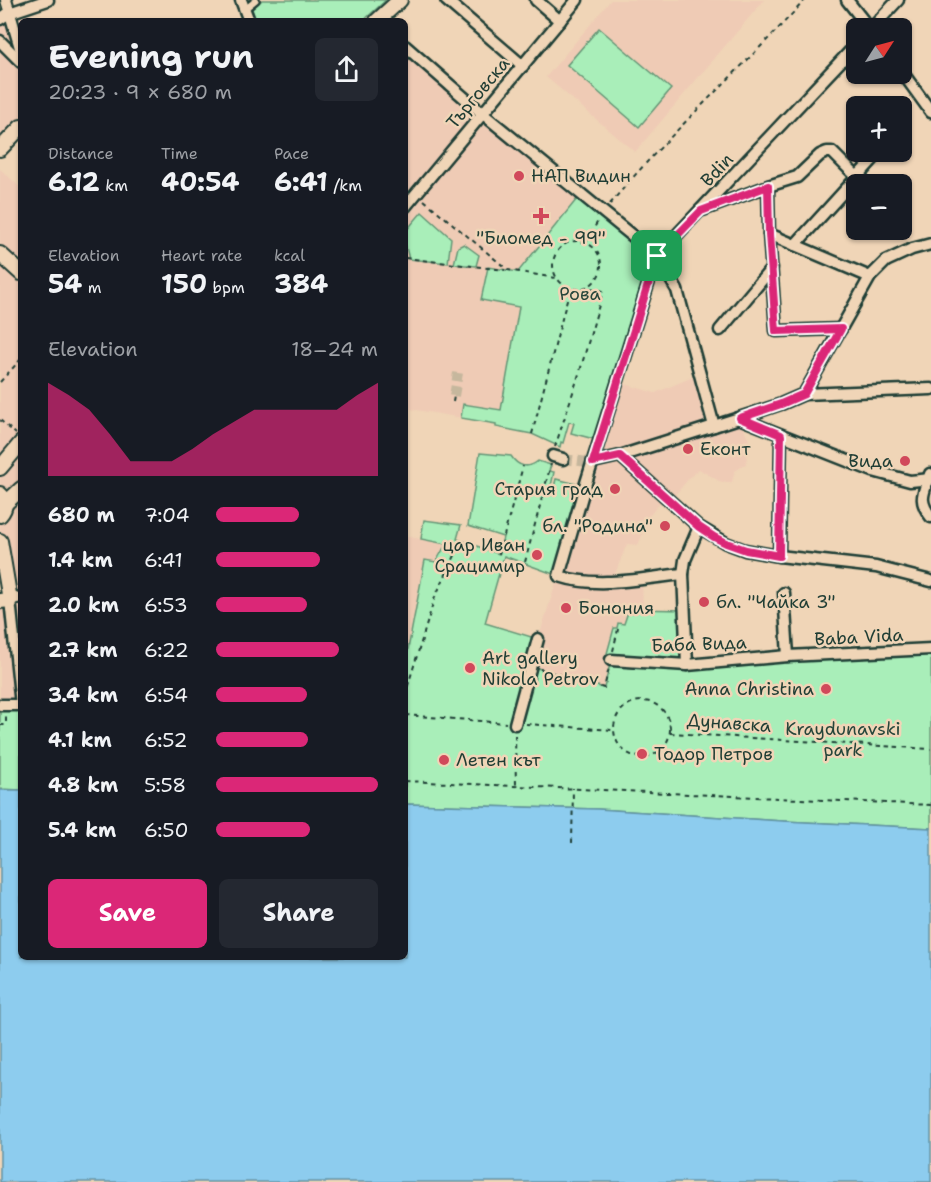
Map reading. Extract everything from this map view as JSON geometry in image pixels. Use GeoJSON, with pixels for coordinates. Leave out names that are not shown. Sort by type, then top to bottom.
{"type":"FeatureCollection","features":[{"type":"Feature","properties":{"kind":"street"},"geometry":{"type":"LineString","coordinates":[[6,0],[5,16],[18,35]]}},
{"type":"Feature","properties":{"kind":"street"},"geometry":{"type":"LineString","coordinates":[[5,16],[48,0]]}},
{"type":"Feature","properties":{"kind":"street"},"geometry":{"type":"LineString","coordinates":[[381,18],[400,0]]}},
{"type":"Feature","properties":{"kind":"street"},"geometry":{"type":"LineString","coordinates":[[446,0],[523,66]]}},
{"type":"Feature","properties":{"kind":"street"},"geometry":{"type":"LineString","coordinates":[[536,0],[560,21]]}},
{"type":"Feature","properties":{"kind":"street","name":"Търговска"},"geometry":{"type":"LineString","coordinates":[[408,203],[577,0]]}},
{"type":"Feature","properties":{"kind":"street"},"geometry":{"type":"LineString","coordinates":[[847,0],[862,18]]}},
{"type":"Feature","properties":{"kind":"street"},"geometry":{"type":"LineString","coordinates":[[881,18],[898,0]]}},
{"type":"Feature","properties":{"kind":"street"},"geometry":{"type":"LineString","coordinates":[[0,41],[18,59]]}},
{"type":"Feature","properties":{"kind":"street"},"geometry":{"type":"LineString","coordinates":[[408,48],[483,114],[657,256],[677,290],[714,426]]}},
{"type":"Feature","properties":{"kind":"street","name":"Bdin"},"geometry":{"type":"LineString","coordinates":[[683,574],[593,583],[559,576],[591,462],[657,256],[846,56]]}},
{"type":"Feature","properties":{"kind":"street"},"geometry":{"type":"LineString","coordinates":[[911,84],[931,112]]}},
{"type":"Feature","properties":{"kind":"street"},"geometry":{"type":"LineString","coordinates":[[0,149],[18,130]]}},
{"type":"Feature","properties":{"kind":"street"},"geometry":{"type":"LineString","coordinates":[[701,211],[797,177],[826,152],[832,153],[854,174]]}},
{"type":"Feature","properties":{"kind":"street"},"geometry":{"type":"LineString","coordinates":[[860,174],[871,162]]}},
{"type":"Feature","properties":{"kind":"street"},"geometry":{"type":"LineString","coordinates":[[768,186],[776,331],[841,329]]}},
{"type":"Feature","properties":{"kind":"street"},"geometry":{"type":"LineString","coordinates":[[795,245],[846,189]]}},
{"type":"Feature","properties":{"kind":"street"},"geometry":{"type":"LineString","coordinates":[[769,234],[870,277]]}},
{"type":"Feature","properties":{"kind":"street"},"geometry":{"type":"LineString","coordinates":[[804,394],[870,277],[886,261],[912,249],[931,244]]}},
{"type":"Feature","properties":{"kind":"street"},"geometry":{"type":"LineString","coordinates":[[0,254],[18,270]]}},
{"type":"Feature","properties":{"kind":"street"},"geometry":{"type":"LineString","coordinates":[[720,330],[772,268]]}},
{"type":"Feature","properties":{"kind":"street"},"geometry":{"type":"LineString","coordinates":[[591,462],[620,456],[740,418],[804,394],[931,389]]}},
{"type":"Feature","properties":{"kind":"street"},"geometry":{"type":"LineString","coordinates":[[740,418],[894,478],[910,481],[930,477]]}},
{"type":"Feature","properties":{"kind":"street"},"geometry":{"type":"LineString","coordinates":[[779,556],[781,435]]}},
{"type":"Feature","properties":{"kind":"street"},"geometry":{"type":"LineString","coordinates":[[0,468],[18,447]]}},
{"type":"Feature","properties":{"kind":"street"},"geometry":{"type":"LineString","coordinates":[[620,456],[699,527],[726,543],[746,550],[779,556],[876,567],[931,581]]}},
{"type":"Feature","properties":{"kind":"street"},"geometry":{"type":"LineString","coordinates":[[930,477],[922,499],[931,517]]}},
{"type":"Feature","properties":{"kind":"street"},"geometry":{"type":"LineString","coordinates":[[2,504],[18,491]]}},
{"type":"Feature","properties":{"kind":"street"},"geometry":{"type":"LineString","coordinates":[[687,665],[683,574],[685,560],[699,527]]}},
{"type":"Feature","properties":{"kind":"street"},"geometry":{"type":"LineString","coordinates":[[0,541],[10,599],[18,676]]}},
{"type":"Feature","properties":{"kind":"street"},"geometry":{"type":"LineString","coordinates":[[784,593],[788,656]]}},
{"type":"Feature","properties":{"kind":"street"},"geometry":{"type":"LineString","coordinates":[[515,724],[538,639]]}},
{"type":"Feature","properties":{"kind":"street","name":"Baba Vida"},"geometry":{"type":"LineString","coordinates":[[788,656],[931,649]]}},
{"type":"Feature","properties":{"kind":"street","name":"Баба Вида"},"geometry":{"type":"LineString","coordinates":[[611,660],[687,665],[788,656]]}},
{"type":"Feature","properties":{"kind":"lane"},"geometry":{"type":"LineString","coordinates":[[243,5],[256,0]]}},
{"type":"Feature","properties":{"kind":"path"},"geometry":{"type":"LineString","coordinates":[[586,242],[604,213],[636,174],[805,0]]}},
{"type":"Feature","properties":{"kind":"path"},"geometry":{"type":"LineString","coordinates":[[416,194],[508,270]]}},
{"type":"Feature","properties":{"kind":"path"},"geometry":{"type":"LineString","coordinates":[[578,240],[586,242],[598,254],[601,268],[593,283],[578,289],[570,288],[556,278],[553,260],[556,252],[569,242],[578,240]]}},
{"type":"Feature","properties":{"kind":"path"},"geometry":{"type":"LineString","coordinates":[[408,258],[556,278]]}},
{"type":"Feature","properties":{"kind":"path"},"geometry":{"type":"LineString","coordinates":[[525,562],[558,457],[603,291],[586,287]]}},
{"type":"Feature","properties":{"kind":"path"},"geometry":{"type":"LineString","coordinates":[[532,435],[570,288]]}},
{"type":"Feature","properties":{"kind":"path"},"geometry":{"type":"LineString","coordinates":[[0,382],[18,361]]}},
{"type":"Feature","properties":{"kind":"path"},"geometry":{"type":"LineString","coordinates":[[453,402],[454,396]]}},
{"type":"Feature","properties":{"kind":"path"},"geometry":{"type":"LineString","coordinates":[[0,420],[10,430]]}},
{"type":"Feature","properties":{"kind":"path"},"geometry":{"type":"LineString","coordinates":[[499,554],[523,466]]}},
{"type":"Feature","properties":{"kind":"path"},"geometry":{"type":"LineString","coordinates":[[408,685],[435,597],[462,541]]}},
{"type":"Feature","properties":{"kind":"path"},"geometry":{"type":"LineString","coordinates":[[530,666],[604,688],[619,625]]}},
{"type":"Feature","properties":{"kind":"path"},"geometry":{"type":"LineString","coordinates":[[644,700],[661,708],[667,715],[670,733],[661,749],[654,755],[645,757],[627,753],[615,739],[613,730],[619,712],[626,705],[644,700]]}},
{"type":"Feature","properties":{"kind":"path"},"geometry":{"type":"LineString","coordinates":[[0,725],[6,725],[3,705]]}},
{"type":"Feature","properties":{"kind":"path"},"geometry":{"type":"LineString","coordinates":[[515,724],[516,786]]}},
{"type":"Feature","properties":{"kind":"path","name":"Дунавска"},"geometry":{"type":"LineString","coordinates":[[670,733],[931,749]]}},
{"type":"Feature","properties":{"kind":"path"},"geometry":{"type":"LineString","coordinates":[[408,781],[931,805]]}},
{"type":"Feature","properties":{"kind":"path"},"geometry":{"type":"LineString","coordinates":[[572,843],[573,788]]}},
{"type":"Feature","properties":{"kind":"shaded area"},"geometry":{"type":"Polygon","coordinates":[[[611,0],[764,0],[635,152],[546,77],[611,0]]]}},
{"type":"Feature","properties":{"kind":"shaded area"},"geometry":{"type":"Polygon","coordinates":[[[29,6],[31,18],[18,18],[18,130],[0,149],[0,19],[29,6]]]}},
{"type":"Feature","properties":{"kind":"shaded area"},"geometry":{"type":"Polygon","coordinates":[[[408,49],[581,194],[518,272],[488,268],[519,306],[501,410],[496,424],[408,409],[408,49]]]}},
{"type":"Feature","properties":{"kind":"shaded area"},"geometry":{"type":"Polygon","coordinates":[[[0,169],[18,185],[18,705],[0,705],[0,169]]]}},
{"type":"Feature","properties":{"kind":"shaded area"},"geometry":{"type":"Polygon","coordinates":[[[700,374],[714,426],[739,418],[749,440],[746,464],[735,471],[732,482],[728,483],[719,481],[699,469],[670,501],[665,497],[650,515],[638,545],[627,544],[612,581],[642,578],[643,610],[604,688],[530,666],[618,382],[655,393],[700,374]]]}},
{"type":"Feature","properties":{"kind":"shaded area"},"geometry":{"type":"Polygon","coordinates":[[[408,537],[447,544],[436,562],[425,560],[408,649],[408,537]]]}},
{"type":"Feature","properties":{"kind":"green space"},"geometry":{"type":"Polygon","coordinates":[[[262,0],[386,0],[366,18],[255,18],[252,9],[262,0]]]}},
{"type":"Feature","properties":{"kind":"green space"},"geometry":{"type":"Polygon","coordinates":[[[599,28],[671,89],[639,127],[567,65],[599,28]]]}},
{"type":"Feature","properties":{"kind":"green space","name":"Рова"},"geometry":{"type":"Polygon","coordinates":[[[581,194],[657,256],[594,439],[571,433],[574,423],[569,422],[560,447],[532,434],[496,427],[496,424],[461,418],[463,404],[501,410],[519,307],[481,300],[488,267],[518,272],[581,194]]]}},
{"type":"Feature","properties":{"kind":"green space"},"geometry":{"type":"Polygon","coordinates":[[[422,212],[451,238],[448,263],[409,259],[408,228],[422,212]]]}},
{"type":"Feature","properties":{"kind":"green space"},"geometry":{"type":"Polygon","coordinates":[[[464,244],[479,255],[476,266],[454,264],[458,247],[464,244]]]}},
{"type":"Feature","properties":{"kind":"green space","name":"Kraydunavski park"},"geometry":{"type":"Polygon","coordinates":[[[480,453],[511,456],[523,466],[538,461],[551,465],[549,471],[554,472],[549,495],[552,495],[556,479],[585,486],[559,576],[504,556],[485,623],[538,639],[531,666],[604,688],[611,660],[606,657],[614,628],[617,628],[618,623],[624,624],[628,612],[632,613],[633,609],[683,610],[687,664],[931,649],[931,828],[598,809],[408,804],[408,649],[425,560],[436,562],[446,544],[421,539],[424,520],[461,525],[457,539],[499,554],[503,537],[468,526],[480,453]]]}},
{"type":"Feature","properties":{"kind":"green space"},"geometry":{"type":"Polygon","coordinates":[[[18,705],[18,790],[0,789],[0,706],[18,705]]]}},
{"type":"Feature","properties":{"kind":"water"},"geometry":{"type":"Polygon","coordinates":[[[0,790],[18,790],[18,960],[408,960],[408,804],[598,809],[931,828],[931,1182],[0,1182],[0,790]]]}},
{"type":"Feature","properties":{"kind":"tunnel"},"geometry":{"type":"LineString","coordinates":[[454,396],[458,373]]}},
{"type":"Feature","properties":{"kind":"tunnel"},"geometry":{"type":"LineString","coordinates":[[563,459],[588,462]]}},
{"type":"Feature","properties":{"kind":"place","name":"НАП Видин"},"geometry":{"type":"Point","coordinates":[519,176]}},
{"type":"Feature","properties":{"kind":"place","name":"\"Биомед - 99\""},"geometry":{"type":"Point","coordinates":[541,216]}},
{"type":"Feature","properties":{"kind":"place","name":"Еконт"},"geometry":{"type":"Point","coordinates":[688,449]}},
{"type":"Feature","properties":{"kind":"place","name":"Вида"},"geometry":{"type":"Point","coordinates":[905,461]}},
{"type":"Feature","properties":{"kind":"place","name":"Стария град"},"geometry":{"type":"Point","coordinates":[615,489]}},
{"type":"Feature","properties":{"kind":"place","name":"бл. \"Родина\""},"geometry":{"type":"Point","coordinates":[665,526]}},
{"type":"Feature","properties":{"kind":"place","name":"цар Иван Срацимир"},"geometry":{"type":"Point","coordinates":[537,555]}},
{"type":"Feature","properties":{"kind":"place","name":"бл. \"Чайка 3\""},"geometry":{"type":"Point","coordinates":[704,602]}},
{"type":"Feature","properties":{"kind":"place","name":"Бонония"},"geometry":{"type":"Point","coordinates":[566,608]}},
{"type":"Feature","properties":{"kind":"place","name":"Art gallery Nikola Petrov"},"geometry":{"type":"Point","coordinates":[470,668]}},
{"type":"Feature","properties":{"kind":"place","name":"Anna Christina"},"geometry":{"type":"Point","coordinates":[826,689]}},
{"type":"Feature","properties":{"kind":"place","name":"Тодор Петров"},"geometry":{"type":"Point","coordinates":[642,754]}},
{"type":"Feature","properties":{"kind":"place","name":"Летен кът"},"geometry":{"type":"Point","coordinates":[444,760]}},
{"type":"Feature","properties":{"kind":"route"},"geometry":{"type":"LineString","coordinates":[[768,186],[776,331],[841,329],[804,394],[740,418],[781,435],[779,556],[746,550],[714,537],[699,527],[620,456],[593,462],[657,256],[701,211],[768,186]]}}]}
